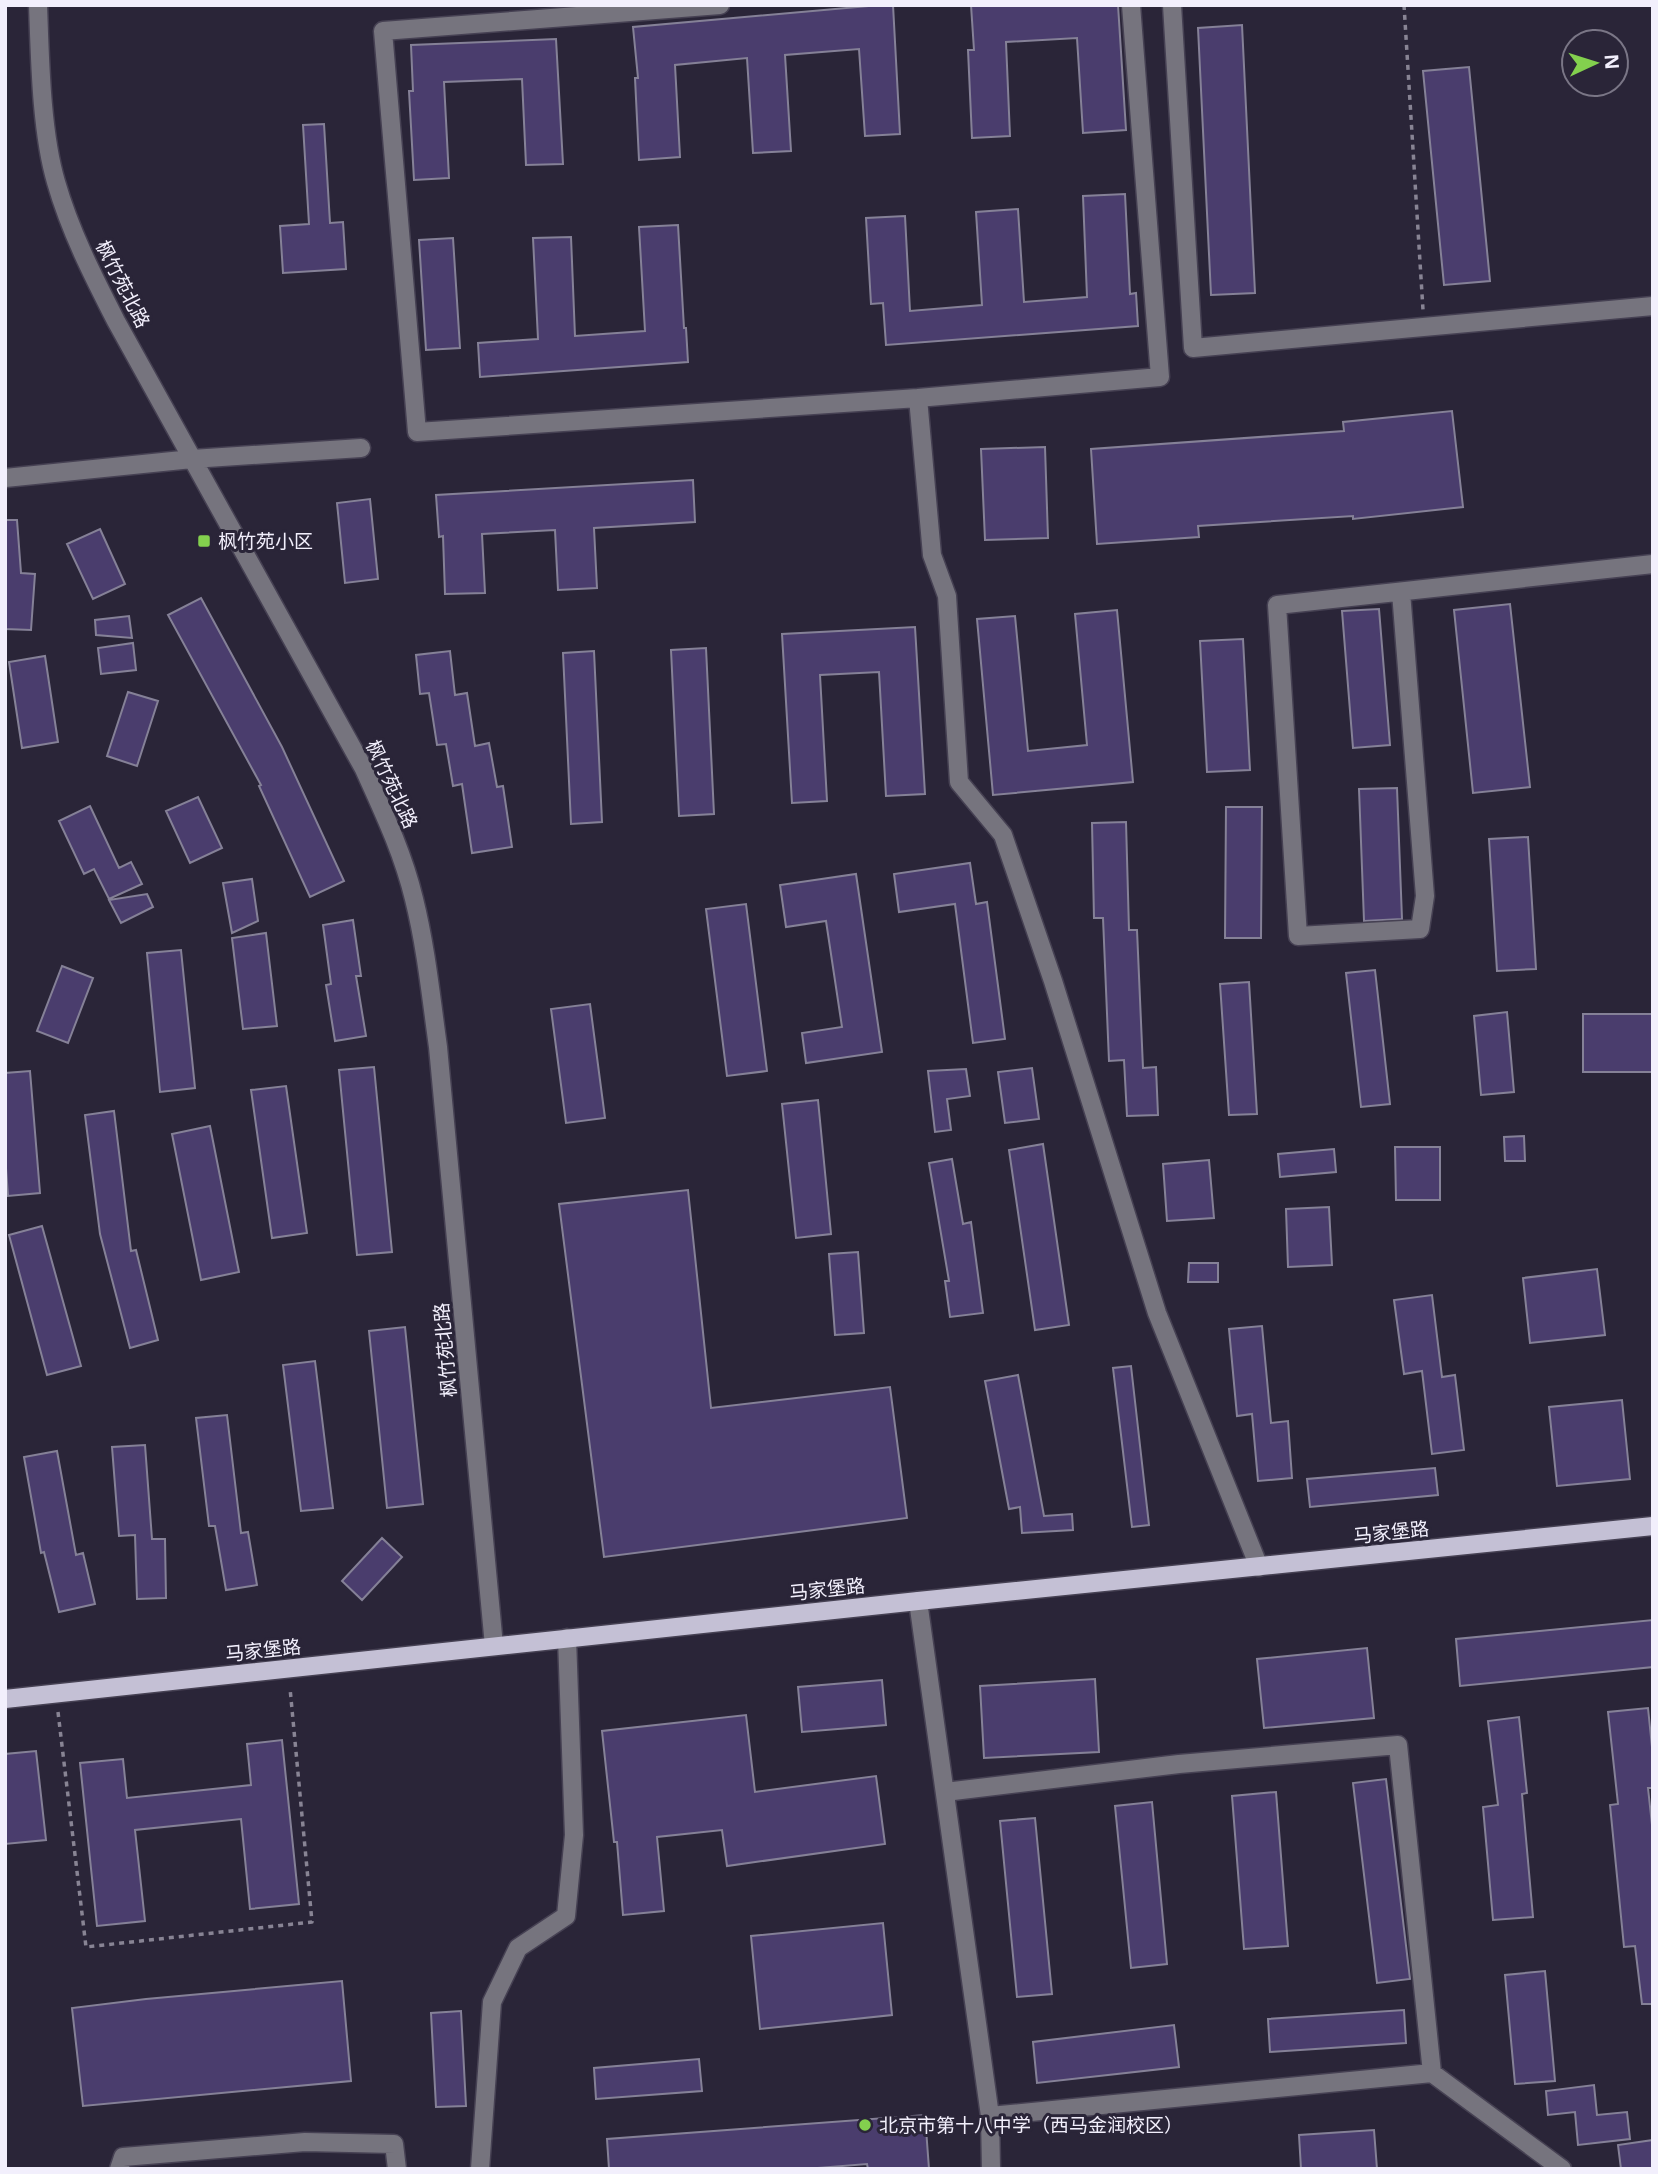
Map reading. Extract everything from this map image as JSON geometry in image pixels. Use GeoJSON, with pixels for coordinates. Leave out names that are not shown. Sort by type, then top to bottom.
{"type":"FeatureCollection","features":[{"type":"Feature","properties":{"kind":"main road","name":"马家堡路"},"geometry":{"type":"LineString","coordinates":[[5,1699],[918,1601],[1653,1526]]}},
{"type":"Feature","properties":{"kind":"street","name":"枫竹苑北路"},"geometry":{"type":"LineString","coordinates":[[38,5],[47,127],[56,181],[83,255],[192,459],[364,769],[393,833],[414,897],[438,1047],[494,1646]]}},
{"type":"Feature","properties":{"kind":"street"},"geometry":{"type":"LineString","coordinates":[[720,5],[383,31],[416,432],[918,398],[1160,377],[1131,5]]}},
{"type":"Feature","properties":{"kind":"street"},"geometry":{"type":"LineString","coordinates":[[1172,5],[1193,348],[1653,306]]}},
{"type":"Feature","properties":{"kind":"street"},"geometry":{"type":"LineString","coordinates":[[918,398],[932,555],[947,596],[959,782],[1003,835],[1053,981],[1157,1314],[1259,1567]]}},
{"type":"Feature","properties":{"kind":"street"},"geometry":{"type":"LineString","coordinates":[[5,478],[192,459],[361,448]]}},
{"type":"Feature","properties":{"kind":"street"},"geometry":{"type":"LineString","coordinates":[[1401,592],[1424,896],[1420,929],[1298,936],[1277,605],[1653,564]]}},
{"type":"Feature","properties":{"kind":"street"},"geometry":{"type":"LineString","coordinates":[[918,1601],[990,2116],[992,2169]]}},
{"type":"Feature","properties":{"kind":"street"},"geometry":{"type":"LineString","coordinates":[[480,2169],[492,2002],[518,1948],[566,1916],[574,1835],[567,1639]]}},
{"type":"Feature","properties":{"kind":"street"},"geometry":{"type":"LineString","coordinates":[[945,1792],[1179,1763],[1398,1745],[1432,2073]]}},
{"type":"Feature","properties":{"kind":"street"},"geometry":{"type":"LineString","coordinates":[[990,2116],[1432,2073],[1562,2169]]}},
{"type":"Feature","properties":{"kind":"street"},"geometry":{"type":"LineString","coordinates":[[119,2169],[123,2157],[304,2142],[394,2144],[397,2169]]}},
{"type":"Feature","properties":{"kind":"path"},"geometry":{"type":"LineString","coordinates":[[1405,5],[1423,326]]}},
{"type":"Feature","properties":{"kind":"path"},"geometry":{"type":"LineString","coordinates":[[55,1694],[86,1947],[312,1922],[289,1668]]}},
{"type":"Feature","properties":{"kind":"building"},"geometry":{"type":"Polygon","coordinates":[[[893,5],[900,134],[865,136],[859,49],[785,55],[791,151],[753,153],[747,58],[675,65],[680,157],[639,160],[635,78],[638,78],[633,27],[893,5]]]}},
{"type":"Feature","properties":{"kind":"building"},"geometry":{"type":"Polygon","coordinates":[[[971,5],[1118,5],[1126,130],[1083,133],[1077,38],[1006,42],[1010,136],[972,138],[968,50],[974,50],[971,5]]]}},
{"type":"Feature","properties":{"kind":"building"},"geometry":{"type":"Polygon","coordinates":[[[1242,25],[1255,293],[1211,295],[1198,28],[1242,25]]]}},
{"type":"Feature","properties":{"kind":"building"},"geometry":{"type":"Polygon","coordinates":[[[556,39],[563,164],[526,165],[522,79],[444,82],[449,178],[414,180],[409,91],[413,91],[411,45],[556,39]]]}},
{"type":"Feature","properties":{"kind":"building"},"geometry":{"type":"Polygon","coordinates":[[[1469,67],[1490,281],[1444,285],[1423,71],[1469,67]]]}},
{"type":"Feature","properties":{"kind":"building"},"geometry":{"type":"Polygon","coordinates":[[[324,124],[330,223],[343,222],[346,269],[283,273],[280,226],[309,224],[303,125],[324,124]]]}},
{"type":"Feature","properties":{"kind":"building"},"geometry":{"type":"Polygon","coordinates":[[[1125,194],[1130,294],[1136,293],[1138,326],[886,345],[883,303],[871,304],[866,218],[905,216],[910,311],[982,305],[976,212],[1018,209],[1024,302],[1087,297],[1083,196],[1125,194]]]}},
{"type":"Feature","properties":{"kind":"building"},"geometry":{"type":"Polygon","coordinates":[[[678,225],[688,362],[480,377],[478,343],[538,339],[533,238],[571,237],[575,336],[645,331],[639,227],[678,225]]]}},
{"type":"Feature","properties":{"kind":"building"},"geometry":{"type":"Polygon","coordinates":[[[453,238],[460,348],[426,350],[419,240],[453,238]]]}},
{"type":"Feature","properties":{"kind":"building"},"geometry":{"type":"Polygon","coordinates":[[[1452,411],[1463,507],[1353,519],[1353,516],[1198,526],[1199,537],[1097,544],[1091,449],[1344,431],[1343,422],[1452,411]]]}},
{"type":"Feature","properties":{"kind":"building"},"geometry":{"type":"Polygon","coordinates":[[[1045,447],[1048,538],[985,540],[981,449],[1045,447]]]}},
{"type":"Feature","properties":{"kind":"building"},"geometry":{"type":"Polygon","coordinates":[[[693,480],[695,522],[594,528],[597,588],[558,590],[555,530],[482,534],[485,593],[445,594],[443,536],[439,537],[436,495],[693,480]]]}},
{"type":"Feature","properties":{"kind":"building"},"geometry":{"type":"Polygon","coordinates":[[[370,499],[378,579],[345,583],[337,503],[370,499]]]}},
{"type":"Feature","properties":{"kind":"building"},"geometry":{"type":"Polygon","coordinates":[[[5,520],[17,520],[21,573],[35,574],[31,630],[5,629],[5,520]]]}},
{"type":"Feature","properties":{"kind":"building"},"geometry":{"type":"Polygon","coordinates":[[[100,529],[125,584],[93,599],[67,544],[100,529]]]}},
{"type":"Feature","properties":{"kind":"building"},"geometry":{"type":"Polygon","coordinates":[[[201,598],[282,747],[344,881],[310,897],[259,786],[261,785],[168,615],[201,598]]]}},
{"type":"Feature","properties":{"kind":"building"},"geometry":{"type":"Polygon","coordinates":[[[1510,604],[1530,787],[1473,793],[1454,610],[1510,604]]]}},
{"type":"Feature","properties":{"kind":"building"},"geometry":{"type":"Polygon","coordinates":[[[1379,609],[1390,745],[1353,748],[1342,611],[1379,609]]]}},
{"type":"Feature","properties":{"kind":"building"},"geometry":{"type":"Polygon","coordinates":[[[1117,610],[1133,782],[993,795],[977,619],[1015,616],[1028,751],[1087,745],[1075,614],[1117,610]]]}},
{"type":"Feature","properties":{"kind":"building"},"geometry":{"type":"Polygon","coordinates":[[[129,616],[132,638],[96,635],[95,620],[129,616]]]}},
{"type":"Feature","properties":{"kind":"building"},"geometry":{"type":"Polygon","coordinates":[[[915,627],[925,794],[886,796],[879,672],[820,675],[827,801],[792,803],[782,634],[915,627]]]}},
{"type":"Feature","properties":{"kind":"building"},"geometry":{"type":"Polygon","coordinates":[[[1243,639],[1250,770],[1207,772],[1200,641],[1243,639]]]}},
{"type":"Feature","properties":{"kind":"building"},"geometry":{"type":"Polygon","coordinates":[[[133,643],[136,670],[101,674],[98,648],[133,643]]]}},
{"type":"Feature","properties":{"kind":"building"},"geometry":{"type":"Polygon","coordinates":[[[706,648],[714,814],[679,816],[671,650],[706,648]]]}},
{"type":"Feature","properties":{"kind":"building"},"geometry":{"type":"Polygon","coordinates":[[[450,651],[455,695],[467,693],[475,746],[489,743],[497,787],[503,786],[512,847],[472,853],[462,784],[453,786],[446,744],[437,745],[429,693],[420,694],[416,655],[450,651]]]}},
{"type":"Feature","properties":{"kind":"building"},"geometry":{"type":"Polygon","coordinates":[[[594,651],[602,822],[571,824],[563,653],[594,651]]]}},
{"type":"Feature","properties":{"kind":"building"},"geometry":{"type":"Polygon","coordinates":[[[45,656],[58,742],[22,748],[9,662],[45,656]]]}},
{"type":"Feature","properties":{"kind":"building"},"geometry":{"type":"Polygon","coordinates":[[[128,692],[158,701],[137,766],[107,756],[128,692]]]}},
{"type":"Feature","properties":{"kind":"building"},"geometry":{"type":"Polygon","coordinates":[[[1397,788],[1402,919],[1364,921],[1359,789],[1397,788]]]}},
{"type":"Feature","properties":{"kind":"building"},"geometry":{"type":"Polygon","coordinates":[[[198,797],[222,848],[190,863],[166,811],[198,797]]]}},
{"type":"Feature","properties":{"kind":"building"},"geometry":{"type":"Polygon","coordinates":[[[90,806],[119,868],[131,862],[142,884],[109,899],[94,869],[84,874],[59,821],[90,806]]]}},
{"type":"Feature","properties":{"kind":"building"},"geometry":{"type":"Polygon","coordinates":[[[1226,807],[1262,807],[1261,938],[1225,938],[1226,807]]]}},
{"type":"Feature","properties":{"kind":"building"},"geometry":{"type":"Polygon","coordinates":[[[1126,822],[1129,930],[1137,930],[1143,1068],[1156,1067],[1158,1115],[1127,1116],[1124,1060],[1109,1061],[1103,918],[1094,918],[1092,823],[1126,822]]]}},
{"type":"Feature","properties":{"kind":"building"},"geometry":{"type":"Polygon","coordinates":[[[1528,837],[1536,969],[1497,971],[1489,839],[1528,837]]]}},
{"type":"Feature","properties":{"kind":"building"},"geometry":{"type":"Polygon","coordinates":[[[970,863],[976,904],[987,902],[1005,1039],[973,1043],[955,904],[899,912],[894,874],[970,863]]]}},
{"type":"Feature","properties":{"kind":"building"},"geometry":{"type":"Polygon","coordinates":[[[856,874],[882,1052],[806,1063],[802,1033],[842,1027],[826,921],[786,927],[780,885],[856,874]]]}},
{"type":"Feature","properties":{"kind":"building"},"geometry":{"type":"Polygon","coordinates":[[[252,879],[258,921],[232,933],[223,883],[252,879]]]}},
{"type":"Feature","properties":{"kind":"building"},"geometry":{"type":"Polygon","coordinates":[[[147,894],[153,907],[121,923],[109,900],[147,894]]]}},
{"type":"Feature","properties":{"kind":"building"},"geometry":{"type":"Polygon","coordinates":[[[746,904],[767,1071],[727,1076],[706,909],[746,904]]]}},
{"type":"Feature","properties":{"kind":"building"},"geometry":{"type":"Polygon","coordinates":[[[353,920],[361,976],[356,976],[366,1036],[335,1041],[326,985],[331,984],[323,925],[353,920]]]}},
{"type":"Feature","properties":{"kind":"building"},"geometry":{"type":"Polygon","coordinates":[[[266,933],[277,1026],[243,1029],[232,938],[266,933]]]}},
{"type":"Feature","properties":{"kind":"building"},"geometry":{"type":"Polygon","coordinates":[[[181,950],[195,1088],[160,1092],[147,953],[181,950]]]}},
{"type":"Feature","properties":{"kind":"building"},"geometry":{"type":"Polygon","coordinates":[[[62,966],[93,978],[68,1043],[37,1031],[62,966]]]}},
{"type":"Feature","properties":{"kind":"building"},"geometry":{"type":"Polygon","coordinates":[[[1375,970],[1390,1104],[1361,1107],[1346,973],[1375,970]]]}},
{"type":"Feature","properties":{"kind":"building"},"geometry":{"type":"Polygon","coordinates":[[[1249,982],[1257,1114],[1229,1115],[1220,984],[1249,982]]]}},
{"type":"Feature","properties":{"kind":"building"},"geometry":{"type":"Polygon","coordinates":[[[590,1004],[605,1118],[566,1123],[551,1009],[590,1004]]]}},
{"type":"Feature","properties":{"kind":"building"},"geometry":{"type":"Polygon","coordinates":[[[1507,1012],[1514,1092],[1481,1095],[1474,1016],[1507,1012]]]}},
{"type":"Feature","properties":{"kind":"building"},"geometry":{"type":"Polygon","coordinates":[[[1583,1014],[1653,1014],[1653,1072],[1583,1072],[1583,1014]]]}},
{"type":"Feature","properties":{"kind":"building"},"geometry":{"type":"Polygon","coordinates":[[[374,1067],[392,1252],[357,1255],[339,1070],[374,1067]]]}},
{"type":"Feature","properties":{"kind":"building"},"geometry":{"type":"Polygon","coordinates":[[[1032,1068],[1039,1119],[1005,1123],[998,1072],[1032,1068]]]}},
{"type":"Feature","properties":{"kind":"building"},"geometry":{"type":"Polygon","coordinates":[[[966,1069],[970,1096],[947,1099],[951,1130],[935,1132],[928,1071],[966,1069]]]}},
{"type":"Feature","properties":{"kind":"building"},"geometry":{"type":"Polygon","coordinates":[[[30,1071],[40,1193],[8,1196],[5,1073],[30,1071]]]}},
{"type":"Feature","properties":{"kind":"building"},"geometry":{"type":"Polygon","coordinates":[[[286,1086],[307,1233],[272,1238],[251,1090],[286,1086]]]}},
{"type":"Feature","properties":{"kind":"building"},"geometry":{"type":"Polygon","coordinates":[[[818,1100],[831,1234],[796,1238],[782,1104],[818,1100]]]}},
{"type":"Feature","properties":{"kind":"building"},"geometry":{"type":"Polygon","coordinates":[[[114,1111],[131,1251],[136,1250],[158,1340],[130,1348],[100,1234],[85,1115],[114,1111]]]}},
{"type":"Feature","properties":{"kind":"building"},"geometry":{"type":"Polygon","coordinates":[[[210,1126],[239,1272],[201,1280],[172,1134],[210,1126]]]}},
{"type":"Feature","properties":{"kind":"building"},"geometry":{"type":"Polygon","coordinates":[[[1524,1136],[1525,1161],[1505,1161],[1504,1137],[1524,1136]]]}},
{"type":"Feature","properties":{"kind":"building"},"geometry":{"type":"Polygon","coordinates":[[[1043,1144],[1069,1325],[1035,1330],[1009,1150],[1043,1144]]]}},
{"type":"Feature","properties":{"kind":"building"},"geometry":{"type":"Polygon","coordinates":[[[1395,1147],[1440,1147],[1440,1200],[1396,1200],[1395,1147]]]}},
{"type":"Feature","properties":{"kind":"building"},"geometry":{"type":"Polygon","coordinates":[[[1334,1149],[1336,1172],[1280,1177],[1278,1154],[1334,1149]]]}},
{"type":"Feature","properties":{"kind":"building"},"geometry":{"type":"Polygon","coordinates":[[[952,1159],[963,1224],[971,1222],[983,1313],[950,1317],[945,1281],[949,1281],[929,1163],[952,1159]]]}},
{"type":"Feature","properties":{"kind":"building"},"geometry":{"type":"Polygon","coordinates":[[[1209,1160],[1214,1218],[1167,1221],[1163,1164],[1209,1160]]]}},
{"type":"Feature","properties":{"kind":"building"},"geometry":{"type":"Polygon","coordinates":[[[688,1190],[711,1408],[890,1387],[907,1518],[604,1557],[559,1204],[688,1190]]]}},
{"type":"Feature","properties":{"kind":"building"},"geometry":{"type":"Polygon","coordinates":[[[1329,1207],[1332,1265],[1288,1267],[1286,1209],[1329,1207]]]}},
{"type":"Feature","properties":{"kind":"building"},"geometry":{"type":"Polygon","coordinates":[[[42,1226],[81,1366],[47,1375],[9,1235],[42,1226]]]}},
{"type":"Feature","properties":{"kind":"building"},"geometry":{"type":"Polygon","coordinates":[[[858,1252],[864,1333],[835,1335],[829,1254],[858,1252]]]}},
{"type":"Feature","properties":{"kind":"building"},"geometry":{"type":"Polygon","coordinates":[[[1189,1263],[1218,1263],[1218,1282],[1188,1282],[1189,1263]]]}},
{"type":"Feature","properties":{"kind":"building"},"geometry":{"type":"Polygon","coordinates":[[[1597,1269],[1605,1335],[1530,1343],[1523,1278],[1597,1269]]]}},
{"type":"Feature","properties":{"kind":"building"},"geometry":{"type":"Polygon","coordinates":[[[1432,1295],[1442,1377],[1455,1375],[1464,1450],[1432,1454],[1422,1371],[1404,1374],[1394,1300],[1432,1295]]]}},
{"type":"Feature","properties":{"kind":"building"},"geometry":{"type":"Polygon","coordinates":[[[1262,1326],[1271,1423],[1288,1421],[1292,1478],[1258,1481],[1252,1414],[1237,1416],[1229,1329],[1262,1326]]]}},
{"type":"Feature","properties":{"kind":"building"},"geometry":{"type":"Polygon","coordinates":[[[405,1327],[423,1504],[387,1508],[369,1331],[405,1327]]]}},
{"type":"Feature","properties":{"kind":"building"},"geometry":{"type":"Polygon","coordinates":[[[315,1361],[333,1508],[301,1511],[283,1365],[315,1361]]]}},
{"type":"Feature","properties":{"kind":"building"},"geometry":{"type":"Polygon","coordinates":[[[1131,1366],[1149,1525],[1132,1527],[1113,1368],[1131,1366]]]}},
{"type":"Feature","properties":{"kind":"building"},"geometry":{"type":"Polygon","coordinates":[[[1018,1375],[1044,1516],[1072,1514],[1073,1530],[1022,1533],[1020,1507],[1009,1509],[985,1381],[1018,1375]]]}},
{"type":"Feature","properties":{"kind":"building"},"geometry":{"type":"Polygon","coordinates":[[[1622,1400],[1630,1479],[1557,1486],[1549,1407],[1622,1400]]]}},
{"type":"Feature","properties":{"kind":"building"},"geometry":{"type":"Polygon","coordinates":[[[227,1415],[241,1533],[248,1532],[257,1585],[226,1590],[215,1526],[209,1526],[196,1418],[227,1415]]]}},
{"type":"Feature","properties":{"kind":"building"},"geometry":{"type":"Polygon","coordinates":[[[145,1445],[152,1539],[165,1539],[166,1598],[137,1599],[135,1535],[119,1536],[112,1447],[145,1445]]]}},
{"type":"Feature","properties":{"kind":"building"},"geometry":{"type":"Polygon","coordinates":[[[57,1451],[76,1555],[83,1553],[95,1604],[59,1612],[44,1552],[41,1553],[24,1457],[57,1451]]]}},
{"type":"Feature","properties":{"kind":"building"},"geometry":{"type":"Polygon","coordinates":[[[1435,1468],[1438,1495],[1310,1507],[1307,1479],[1435,1468]]]}},
{"type":"Feature","properties":{"kind":"building"},"geometry":{"type":"Polygon","coordinates":[[[382,1538],[402,1557],[362,1600],[342,1581],[382,1538]]]}},
{"type":"Feature","properties":{"kind":"building"},"geometry":{"type":"Polygon","coordinates":[[[1653,1620],[1653,1667],[1460,1686],[1456,1639],[1653,1620]]]}},
{"type":"Feature","properties":{"kind":"building"},"geometry":{"type":"Polygon","coordinates":[[[1367,1648],[1374,1718],[1264,1728],[1257,1659],[1367,1648]]]}},
{"type":"Feature","properties":{"kind":"building"},"geometry":{"type":"Polygon","coordinates":[[[1095,1679],[1099,1752],[984,1758],[980,1686],[1095,1679]]]}},
{"type":"Feature","properties":{"kind":"building"},"geometry":{"type":"Polygon","coordinates":[[[882,1680],[886,1725],[802,1732],[798,1687],[882,1680]]]}},
{"type":"Feature","properties":{"kind":"building"},"geometry":{"type":"Polygon","coordinates":[[[1648,1708],[1653,1757],[1653,1788],[1648,1788],[1653,1834],[1653,2004],[1642,2004],[1635,1946],[1624,1947],[1610,1805],[1618,1804],[1608,1712],[1648,1708]]]}},
{"type":"Feature","properties":{"kind":"building"},"geometry":{"type":"Polygon","coordinates":[[[746,1715],[755,1792],[876,1776],[885,1844],[727,1866],[722,1830],[657,1837],[664,1911],[623,1915],[617,1842],[614,1842],[602,1731],[746,1715]]]}},
{"type":"Feature","properties":{"kind":"building"},"geometry":{"type":"Polygon","coordinates":[[[1519,1717],[1527,1793],[1522,1794],[1533,1917],[1493,1920],[1483,1807],[1498,1805],[1488,1721],[1519,1717]]]}},
{"type":"Feature","properties":{"kind":"building"},"geometry":{"type":"Polygon","coordinates":[[[282,1740],[299,1904],[250,1909],[241,1819],[135,1830],[145,1921],[97,1926],[80,1763],[123,1759],[127,1798],[251,1785],[247,1744],[282,1740]]]}},
{"type":"Feature","properties":{"kind":"building"},"geometry":{"type":"Polygon","coordinates":[[[36,1751],[46,1840],[5,1844],[5,1754],[36,1751]]]}},
{"type":"Feature","properties":{"kind":"building"},"geometry":{"type":"Polygon","coordinates":[[[1386,1779],[1410,1979],[1377,1983],[1353,1783],[1386,1779]]]}},
{"type":"Feature","properties":{"kind":"building"},"geometry":{"type":"Polygon","coordinates":[[[1276,1792],[1288,1946],[1244,1949],[1232,1796],[1276,1792]]]}},
{"type":"Feature","properties":{"kind":"building"},"geometry":{"type":"Polygon","coordinates":[[[1152,1802],[1167,1964],[1131,1968],[1115,1806],[1152,1802]]]}},
{"type":"Feature","properties":{"kind":"building"},"geometry":{"type":"Polygon","coordinates":[[[1035,1818],[1052,1994],[1017,1997],[1000,1821],[1035,1818]]]}},
{"type":"Feature","properties":{"kind":"building"},"geometry":{"type":"Polygon","coordinates":[[[883,1923],[892,2015],[760,2029],[751,1936],[883,1923]]]}},
{"type":"Feature","properties":{"kind":"building"},"geometry":{"type":"Polygon","coordinates":[[[1545,1971],[1555,2081],[1515,2084],[1505,1975],[1545,1971]]]}},
{"type":"Feature","properties":{"kind":"building"},"geometry":{"type":"Polygon","coordinates":[[[342,1981],[351,2081],[83,2106],[72,2008],[342,1981]]]}},
{"type":"Feature","properties":{"kind":"building"},"geometry":{"type":"Polygon","coordinates":[[[1404,2010],[1406,2043],[1270,2052],[1268,2019],[1404,2010]]]}},
{"type":"Feature","properties":{"kind":"building"},"geometry":{"type":"Polygon","coordinates":[[[461,2011],[466,2106],[436,2107],[431,2013],[461,2011]]]}},
{"type":"Feature","properties":{"kind":"building"},"geometry":{"type":"Polygon","coordinates":[[[1174,2025],[1179,2067],[1037,2083],[1033,2042],[1174,2025]]]}},
{"type":"Feature","properties":{"kind":"building"},"geometry":{"type":"Polygon","coordinates":[[[699,2059],[702,2091],[596,2099],[594,2068],[699,2059]]]}},
{"type":"Feature","properties":{"kind":"building"},"geometry":{"type":"Polygon","coordinates":[[[1594,2085],[1597,2115],[1627,2112],[1630,2139],[1578,2145],[1575,2112],[1548,2115],[1546,2091],[1594,2085]]]}},
{"type":"Feature","properties":{"kind":"building","name":"北京市第十八中学（西马金润校区）"},"geometry":{"type":"Polygon","coordinates":[[[925,2115],[929,2169],[868,2169],[867,2164],[805,2169],[609,2169],[607,2139],[925,2115]]]}},
{"type":"Feature","properties":{"kind":"building"},"geometry":{"type":"Polygon","coordinates":[[[1374,2130],[1377,2169],[1301,2169],[1299,2135],[1374,2130]]]}},
{"type":"Feature","properties":{"kind":"building"},"geometry":{"type":"Polygon","coordinates":[[[1653,2140],[1653,2169],[1621,2169],[1618,2145],[1653,2140]]]}},
{"type":"Feature","properties":{"kind":"place","name":"枫竹苑小区"},"geometry":{"type":"Point","coordinates":[204,541]}},
{"type":"Feature","properties":{"kind":"place","name":"北京市第十八中学（西马金润校区）"},"geometry":{"type":"Point","coordinates":[865,2125]}}]}
